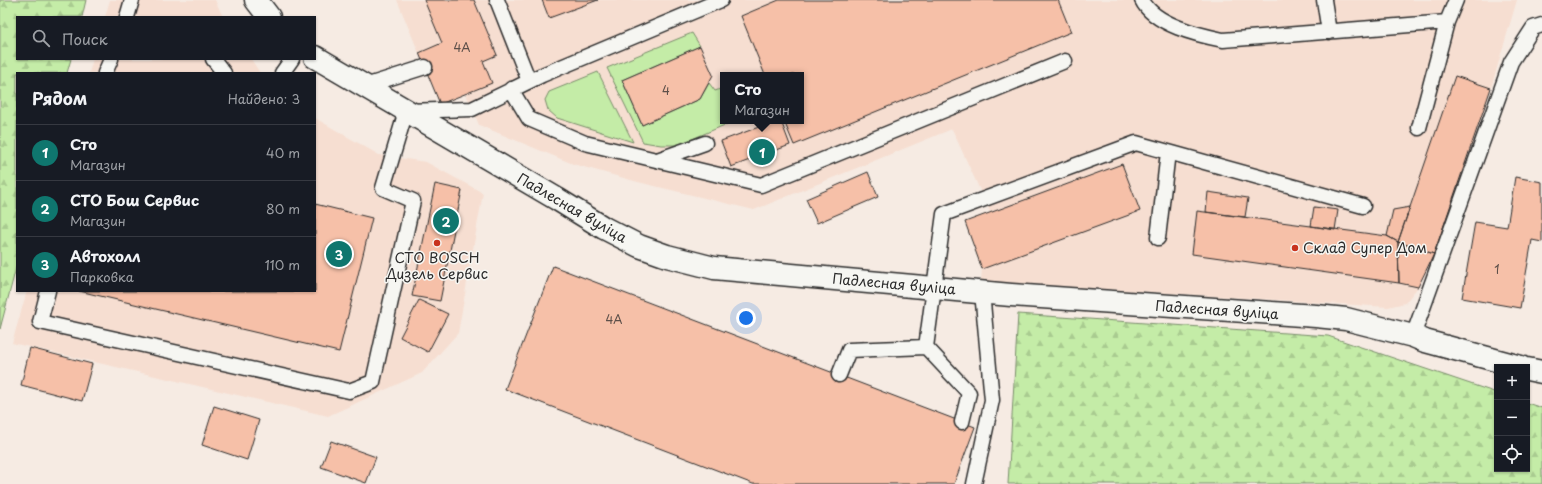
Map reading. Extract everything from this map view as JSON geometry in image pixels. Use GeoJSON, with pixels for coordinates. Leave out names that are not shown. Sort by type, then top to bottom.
{"type":"FeatureCollection","features":[{"type":"Feature","properties":{"kind":"street"},"geometry":{"type":"LineString","coordinates":[[256,0],[268,16]]}},
{"type":"Feature","properties":{"kind":"street","name":"Падлесная вуліца"},"geometry":{"type":"LineString","coordinates":[[316,58],[557,198],[604,228],[639,246],[667,256],[714,268],[982,292],[1316,316],[1346,320],[1413,336],[1425,341],[1510,364]]}},
{"type":"Feature","properties":{"kind":"street"},"geometry":{"type":"LineString","coordinates":[[1530,370],[1542,372]]}},
{"type":"Feature","properties":{"kind":"lane"},"geometry":{"type":"LineString","coordinates":[[127,16],[132,0]]}},
{"type":"Feature","properties":{"kind":"lane"},"geometry":{"type":"LineString","coordinates":[[497,0],[529,81]]}},
{"type":"Feature","properties":{"kind":"lane"},"geometry":{"type":"LineString","coordinates":[[48,292],[40,322],[349,391],[373,382],[413,201],[383,188],[406,111],[472,109],[529,81],[721,0]]}},
{"type":"Feature","properties":{"kind":"lane"},"geometry":{"type":"LineString","coordinates":[[1142,0],[1145,5],[1162,19],[1192,34],[1223,40],[1447,22]]}},
{"type":"Feature","properties":{"kind":"lane"},"geometry":{"type":"LineString","coordinates":[[1324,0],[1329,32]]}},
{"type":"Feature","properties":{"kind":"lane"},"geometry":{"type":"LineString","coordinates":[[1419,128],[1447,22],[1456,0]]}},
{"type":"Feature","properties":{"kind":"lane"},"geometry":{"type":"LineString","coordinates":[[1413,336],[1511,62],[1533,28],[1542,25]]}},
{"type":"Feature","properties":{"kind":"lane"},"geometry":{"type":"LineString","coordinates":[[105,72],[110,60]]}},
{"type":"Feature","properties":{"kind":"lane"},"geometry":{"type":"LineString","coordinates":[[215,60],[223,72]]}},
{"type":"Feature","properties":{"kind":"lane"},"geometry":{"type":"LineString","coordinates":[[283,72],[291,60]]}},
{"type":"Feature","properties":{"kind":"lane"},"geometry":{"type":"LineString","coordinates":[[512,89],[529,119],[585,143],[761,185],[1065,61]]}},
{"type":"Feature","properties":{"kind":"lane"},"geometry":{"type":"LineString","coordinates":[[365,86],[424,67]]}},
{"type":"Feature","properties":{"kind":"lane"},"geometry":{"type":"LineString","coordinates":[[656,160],[705,142]]}},
{"type":"Feature","properties":{"kind":"lane"},"geometry":{"type":"LineString","coordinates":[[926,347],[944,214],[1136,143],[1363,206]]}},
{"type":"Feature","properties":{"kind":"lane"},"geometry":{"type":"LineString","coordinates":[[1158,238],[1168,152]]}},
{"type":"Feature","properties":{"kind":"lane"},"geometry":{"type":"LineString","coordinates":[[974,484],[992,400],[982,292]]}},
{"type":"Feature","properties":{"kind":"lane"},"geometry":{"type":"LineString","coordinates":[[839,375],[849,350],[926,347],[969,393],[962,422]]}},
{"type":"Feature","properties":{"kind":"shaded area"},"geometry":{"type":"Polygon","coordinates":[[[110,0],[215,0],[223,16],[105,16],[110,0]]]}},
{"type":"Feature","properties":{"kind":"shaded area"},"geometry":{"type":"Polygon","coordinates":[[[397,0],[1517,0],[1491,88],[1434,254],[1418,287],[1405,303],[1388,307],[981,281],[982,269],[965,222],[990,212],[952,129],[754,210],[638,182],[573,164],[479,125],[466,94],[440,104],[397,0]]]}},
{"type":"Feature","properties":{"kind":"shaded area"},"geometry":{"type":"Polygon","coordinates":[[[93,60],[252,60],[259,72],[89,72],[93,60]]]}},
{"type":"Feature","properties":{"kind":"shaded area"},"geometry":{"type":"Polygon","coordinates":[[[316,119],[379,155],[426,162],[483,193],[458,333],[422,373],[328,416],[12,343],[27,292],[316,292],[316,119]]]}},
{"type":"Feature","properties":{"kind":"green space"},"geometry":{"type":"Polygon","coordinates":[[[0,0],[86,0],[82,16],[16,16],[16,60],[71,60],[67,72],[16,72],[16,268],[0,329],[0,0]]]}},
{"type":"Feature","properties":{"kind":"green space"},"geometry":{"type":"Polygon","coordinates":[[[692,33],[700,46],[622,80],[642,125],[700,99],[709,83],[715,91],[720,89],[720,124],[727,124],[678,145],[661,145],[643,142],[607,68],[692,33]]]}},
{"type":"Feature","properties":{"kind":"green space"},"geometry":{"type":"Polygon","coordinates":[[[598,72],[633,142],[557,118],[548,110],[545,100],[549,92],[598,72]]]}},
{"type":"Feature","properties":{"kind":"green space"},"geometry":{"type":"Polygon","coordinates":[[[1018,314],[1328,336],[1494,392],[1494,472],[1530,472],[1530,404],[1542,408],[1542,484],[1008,484],[1018,314]]]}},
{"type":"Feature","properties":{"kind":"building"},"geometry":{"type":"Polygon","coordinates":[[[424,0],[474,0],[497,55],[483,61],[492,83],[440,104],[419,53],[442,43],[424,0]]]}},
{"type":"Feature","properties":{"kind":"building"},"geometry":{"type":"Polygon","coordinates":[[[542,0],[598,0],[549,18],[542,0]]]}},
{"type":"Feature","properties":{"kind":"building"},"geometry":{"type":"Polygon","coordinates":[[[779,0],[1058,0],[1071,32],[794,145],[785,124],[804,124],[804,72],[764,72],[741,16],[779,0]]]}},
{"type":"Feature","properties":{"kind":"building"},"geometry":{"type":"Polygon","coordinates":[[[700,46],[713,75],[700,99],[642,125],[622,80],[700,46]]]}},
{"type":"Feature","properties":{"kind":"building"},"geometry":{"type":"Polygon","coordinates":[[[1455,76],[1491,88],[1434,254],[1398,242],[1455,76]]]}},
{"type":"Feature","properties":{"kind":"building"},"geometry":{"type":"Polygon","coordinates":[[[767,124],[782,124],[790,145],[731,167],[721,141],[767,124]]]}},
{"type":"Feature","properties":{"kind":"building"},"geometry":{"type":"Polygon","coordinates":[[[1122,164],[1140,211],[982,269],[965,222],[1122,164]]]}},
{"type":"Feature","properties":{"kind":"building"},"geometry":{"type":"Polygon","coordinates":[[[868,172],[878,197],[817,223],[806,199],[868,172]]]}},
{"type":"Feature","properties":{"kind":"building"},"geometry":{"type":"Polygon","coordinates":[[[1515,177],[1542,182],[1542,242],[1532,240],[1520,308],[1462,298],[1475,222],[1507,227],[1515,177]]]}},
{"type":"Feature","properties":{"kind":"building","name":"СТО BOSCH Дизель Сервис"},"geometry":{"type":"Polygon","coordinates":[[[435,184],[462,190],[440,301],[412,296],[435,184]]]}},
{"type":"Feature","properties":{"kind":"building"},"geometry":{"type":"Polygon","coordinates":[[[1208,192],[1248,198],[1245,217],[1206,212],[1208,192]]]}},
{"type":"Feature","properties":{"kind":"building"},"geometry":{"type":"Polygon","coordinates":[[[316,204],[372,218],[339,352],[83,292],[316,292],[316,204]]]}},
{"type":"Feature","properties":{"kind":"building"},"geometry":{"type":"Polygon","coordinates":[[[1314,207],[1338,210],[1335,230],[1311,226],[1314,207]]]}},
{"type":"Feature","properties":{"kind":"building"},"geometry":{"type":"Polygon","coordinates":[[[1410,207],[1398,242],[1387,236],[1393,210],[1410,207]]]}},
{"type":"Feature","properties":{"kind":"building","name":"Склад Супер Дом"},"geometry":{"type":"Polygon","coordinates":[[[1197,211],[1387,236],[1398,242],[1399,283],[1192,254],[1197,211]]]}},
{"type":"Feature","properties":{"kind":"building"},"geometry":{"type":"Polygon","coordinates":[[[1398,242],[1434,254],[1418,287],[1399,283],[1398,242]]]}},
{"type":"Feature","properties":{"kind":"building"},"geometry":{"type":"Polygon","coordinates":[[[553,266],[975,427],[954,484],[753,484],[505,389],[553,266]]]}},
{"type":"Feature","properties":{"kind":"building"},"geometry":{"type":"Polygon","coordinates":[[[419,300],[448,314],[428,352],[400,337],[419,300]]]}},
{"type":"Feature","properties":{"kind":"building"},"geometry":{"type":"Polygon","coordinates":[[[30,348],[92,364],[82,401],[21,385],[30,348]]]}},
{"type":"Feature","properties":{"kind":"building"},"geometry":{"type":"Polygon","coordinates":[[[214,406],[259,420],[247,460],[202,445],[214,406]]]}},
{"type":"Feature","properties":{"kind":"building"},"geometry":{"type":"Polygon","coordinates":[[[331,441],[376,457],[366,483],[321,467],[331,441]]]}},
{"type":"Feature","properties":{"kind":"place","name":"Сто"},"geometry":{"type":"Point","coordinates":[762,152]}},
{"type":"Feature","properties":{"kind":"place","name":"СТО Бош Сервис"},"geometry":{"type":"Point","coordinates":[446,221]}},
{"type":"Feature","properties":{"kind":"place","name":"СТО BOSCH Дизель Сервис"},"geometry":{"type":"Point","coordinates":[437,243]}},
{"type":"Feature","properties":{"kind":"place","name":"Склад Супер Дом"},"geometry":{"type":"Point","coordinates":[1295,248]}},
{"type":"Feature","properties":{"kind":"place","name":"Автохолл"},"geometry":{"type":"Point","coordinates":[339,254]}}]}
